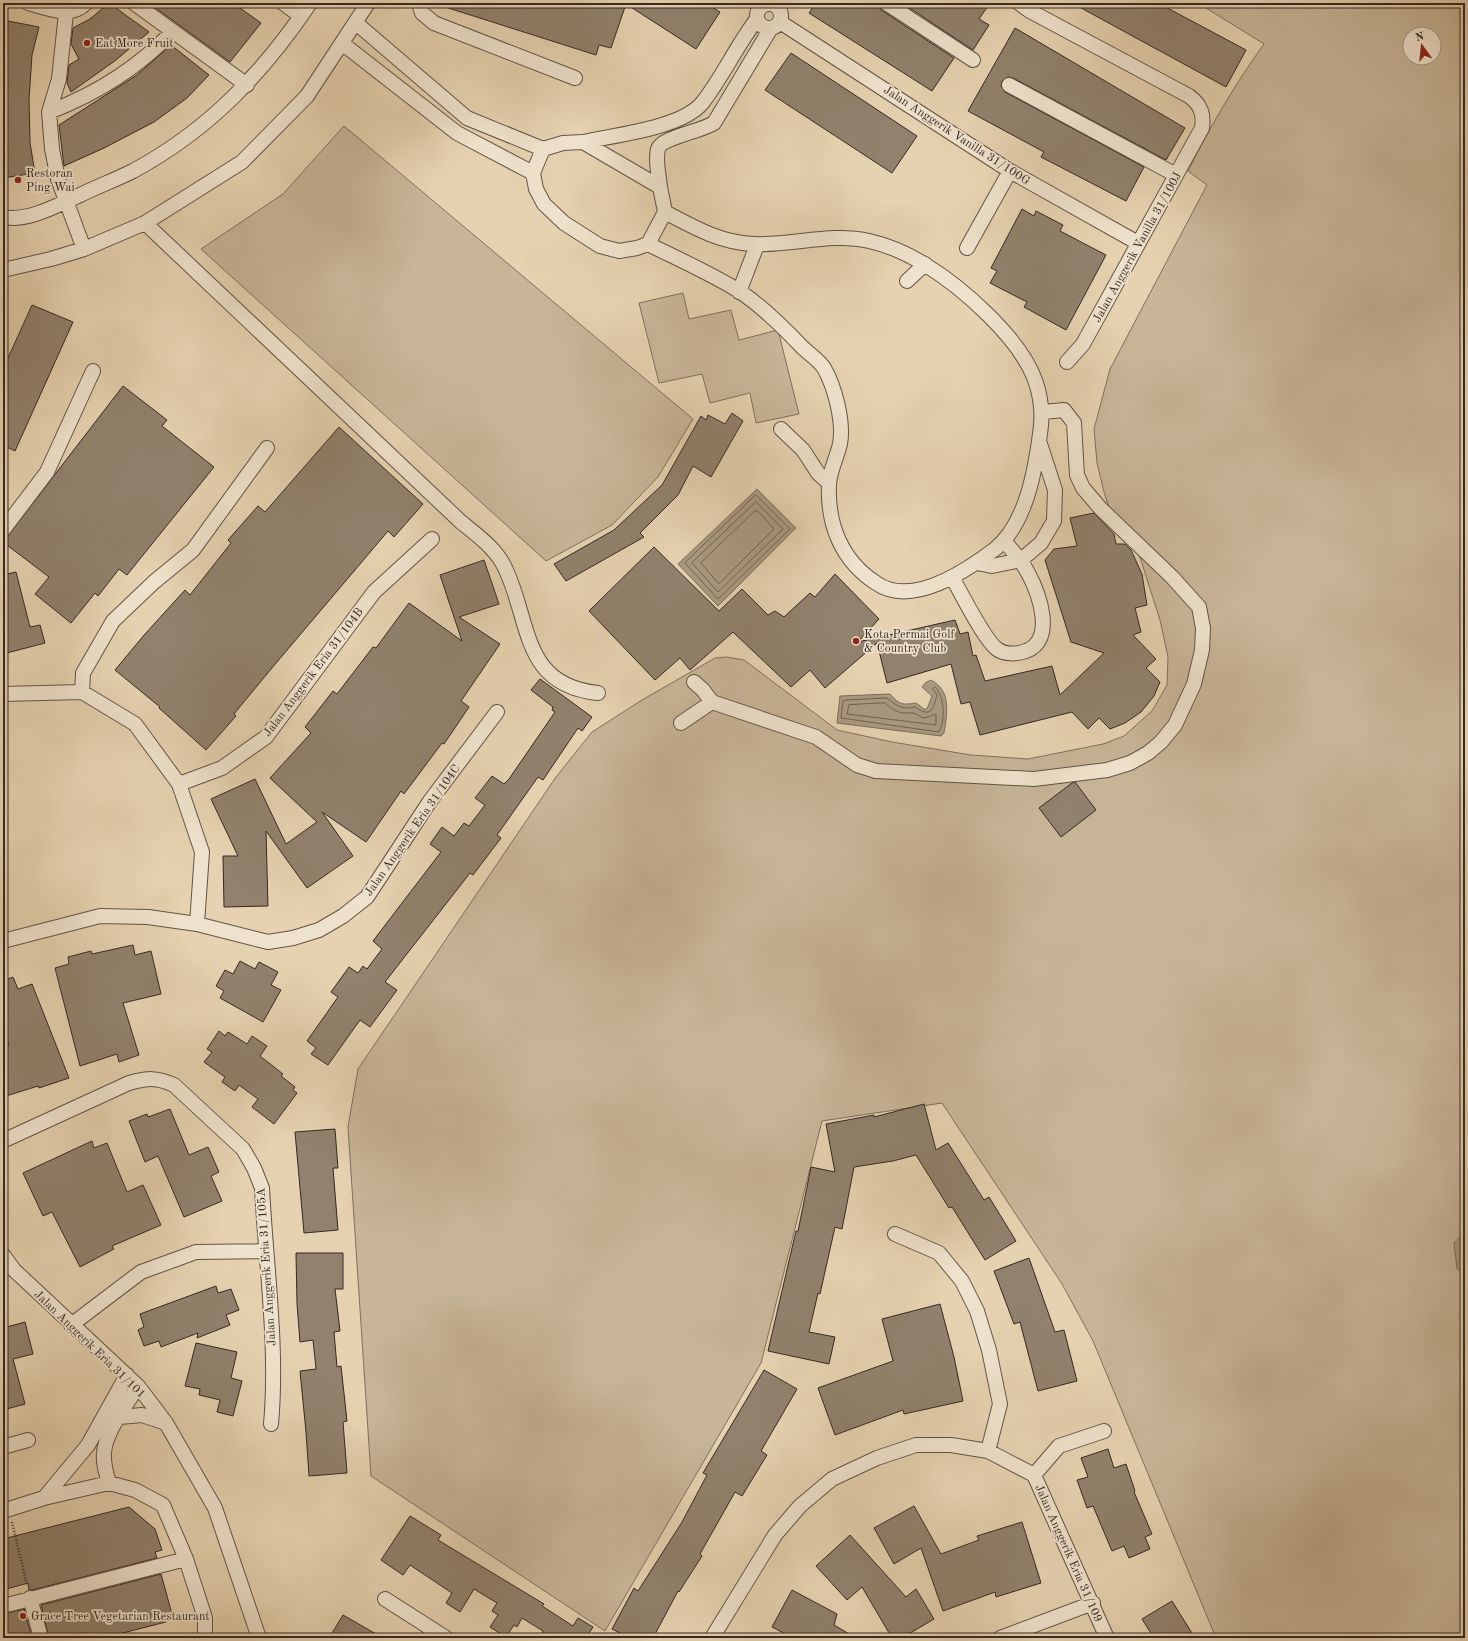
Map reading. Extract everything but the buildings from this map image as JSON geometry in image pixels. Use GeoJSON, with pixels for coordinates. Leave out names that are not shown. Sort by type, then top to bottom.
{"type":"FeatureCollection","features":[{"type":"Feature","properties":{"kind":"street"},"geometry":{"type":"LineString","coordinates":[[28,3],[66,13],[76,10],[86,3]]}},
{"type":"Feature","properties":{"kind":"street"},"geometry":{"type":"LineString","coordinates":[[134,3],[247,85]]}},
{"type":"Feature","properties":{"kind":"street"},"geometry":{"type":"LineString","coordinates":[[283,3],[301,16]]}},
{"type":"Feature","properties":{"kind":"street"},"geometry":{"type":"LineString","coordinates":[[3,217],[9,218],[30,215],[66,201],[133,171],[168,149],[205,123],[247,85],[270,59],[310,3]]}},
{"type":"Feature","properties":{"kind":"street"},"geometry":{"type":"LineString","coordinates":[[3,270],[51,259],[84,249],[145,223],[242,162],[306,96],[343,44],[368,3]]}},
{"type":"Feature","properties":{"kind":"street"},"geometry":{"type":"LineString","coordinates":[[419,3],[422,13],[434,23],[575,78]]}},
{"type":"Feature","properties":{"kind":"street"},"geometry":{"type":"LineString","coordinates":[[356,23],[467,118],[543,149],[563,143],[583,142],[670,123],[684,117],[703,103],[744,36],[754,11],[763,5],[770,3],[777,4],[781,16],[714,123],[706,128],[664,142],[659,148],[657,157],[664,212],[648,244],[637,248],[619,251],[600,246],[564,223],[544,204],[536,189],[533,173],[543,149]]}},
{"type":"Feature","properties":{"kind":"street"},"geometry":{"type":"LineString","coordinates":[[886,3],[973,60]]}},
{"type":"Feature","properties":{"kind":"street","name":"Jalan Anggerik Vanilla 31/100J"},"geometry":{"type":"LineString","coordinates":[[1019,3],[1030,11],[1196,102],[1204,116],[1202,128],[1083,344],[1067,362]]}},
{"type":"Feature","properties":{"kind":"street"},"geometry":{"type":"LineString","coordinates":[[754,11],[763,26],[775,25]]}},
{"type":"Feature","properties":{"kind":"street"},"geometry":{"type":"LineString","coordinates":[[66,13],[59,79],[49,112],[52,149],[58,180],[84,249]]}},
{"type":"Feature","properties":{"kind":"street","name":"Jalan Anggerik Vanilla 31/100G"},"geometry":{"type":"LineString","coordinates":[[775,25],[1010,171],[1138,243]]}},
{"type":"Feature","properties":{"kind":"street"},"geometry":{"type":"LineString","coordinates":[[49,112],[93,92],[135,66],[172,31]]}},
{"type":"Feature","properties":{"kind":"street"},"geometry":{"type":"LineString","coordinates":[[343,44],[457,133],[533,173]]}},
{"type":"Feature","properties":{"kind":"street"},"geometry":{"type":"LineString","coordinates":[[721,73],[739,84]]}},
{"type":"Feature","properties":{"kind":"street"},"geometry":{"type":"LineString","coordinates":[[1009,85],[1176,175]]}},
{"type":"Feature","properties":{"kind":"street"},"geometry":{"type":"LineString","coordinates":[[583,142],[660,187]]}},
{"type":"Feature","properties":{"kind":"street"},"geometry":{"type":"LineString","coordinates":[[967,248],[1010,171]]}},
{"type":"Feature","properties":{"kind":"street"},"geometry":{"type":"LineString","coordinates":[[648,244],[740,292],[782,325],[823,367],[836,399],[841,426],[840,442],[829,483],[833,519],[843,549],[855,567],[886,590],[912,592],[952,577],[977,563],[1004,541],[1026,503],[1032,485],[1044,412],[1035,378],[1019,351],[1001,329],[968,297],[924,264],[902,253],[868,241],[840,238],[813,238],[757,245],[739,243],[706,234],[664,212]]}},
{"type":"Feature","properties":{"kind":"street"},"geometry":{"type":"LineString","coordinates":[[145,223],[461,522],[490,546],[506,569],[525,630],[533,650],[545,670],[566,687],[598,693]]}},
{"type":"Feature","properties":{"kind":"street"},"geometry":{"type":"LineString","coordinates":[[740,292],[757,245]]}},
{"type":"Feature","properties":{"kind":"street"},"geometry":{"type":"LineString","coordinates":[[907,281],[924,264]]}},
{"type":"Feature","properties":{"kind":"street"},"geometry":{"type":"LineString","coordinates":[[3,530],[47,472],[93,371]]}},
{"type":"Feature","properties":{"kind":"street"},"geometry":{"type":"LineString","coordinates":[[694,682],[703,690],[712,702],[816,737],[857,765],[876,772],[1020,779],[1063,777],[1107,770],[1130,763],[1148,753],[1161,742],[1175,725],[1194,684],[1202,650],[1204,628],[1200,607],[1172,577],[1101,510],[1083,488],[1077,475],[1074,423],[1071,416],[1064,410],[1044,412]]}},
{"type":"Feature","properties":{"kind":"street"},"geometry":{"type":"LineString","coordinates":[[781,429],[803,450],[818,473],[829,483]]}},
{"type":"Feature","properties":{"kind":"street"},"geometry":{"type":"LineString","coordinates":[[977,563],[992,566],[1021,560],[1041,543],[1054,521],[1055,490],[1039,442]]}},
{"type":"Feature","properties":{"kind":"street"},"geometry":{"type":"LineString","coordinates":[[82,692],[83,673],[113,621],[154,582],[193,550],[267,448]]}},
{"type":"Feature","properties":{"kind":"street","name":"Jalan Anggerik Eria 31/104B"},"geometry":{"type":"LineString","coordinates":[[179,784],[222,768],[266,737],[374,592],[432,538]]}},
{"type":"Feature","properties":{"kind":"street"},"geometry":{"type":"LineString","coordinates":[[952,577],[975,617],[996,649],[1004,653],[1023,652],[1033,649],[1038,644],[1042,630],[1040,604],[1028,572],[1021,560],[1004,541]]}},
{"type":"Feature","properties":{"kind":"street"},"geometry":{"type":"LineString","coordinates":[[3,694],[82,692],[135,724],[179,784],[202,852],[197,924]]}},
{"type":"Feature","properties":{"kind":"street"},"geometry":{"type":"LineString","coordinates":[[681,723],[712,702]]}},
{"type":"Feature","properties":{"kind":"street","name":"Jalan Anggerik Eria 31/104C"},"geometry":{"type":"LineString","coordinates":[[3,941],[100,916],[148,916],[197,924],[268,942],[293,938],[318,930],[343,916],[367,897],[430,801],[497,712]]}},
{"type":"Feature","properties":{"kind":"street","name":"Jalan Anggerik Eria 31/105A"},"geometry":{"type":"LineString","coordinates":[[7,1139],[130,1083],[145,1078],[160,1079],[174,1085],[243,1149],[254,1168],[262,1188],[265,1251],[272,1335],[274,1400],[271,1424]]}},
{"type":"Feature","properties":{"kind":"street"},"geometry":{"type":"LineString","coordinates":[[895,1234],[939,1253],[962,1281],[977,1311],[989,1350],[1000,1404],[988,1451]]}},
{"type":"Feature","properties":{"kind":"street"},"geometry":{"type":"LineString","coordinates":[[71,1325],[141,1272],[196,1252],[265,1251]]}},
{"type":"Feature","properties":{"kind":"street","name":"Jalan Anggerik Eria 31/101"},"geometry":{"type":"LineString","coordinates":[[3,1255],[14,1270],[71,1325],[138,1386],[166,1423],[215,1508],[259,1638]]}},
{"type":"Feature","properties":{"kind":"street"},"geometry":{"type":"LineString","coordinates":[[44,1498],[88,1445],[127,1375]]}},
{"type":"Feature","properties":{"kind":"street"},"geometry":{"type":"LineString","coordinates":[[109,1483],[104,1465],[104,1451],[109,1435],[138,1386]]}},
{"type":"Feature","properties":{"kind":"street"},"geometry":{"type":"LineString","coordinates":[[120,1417],[142,1415],[166,1423]]}},
{"type":"Feature","properties":{"kind":"street"},"geometry":{"type":"LineString","coordinates":[[1034,1475],[1059,1446],[1104,1431]]}},
{"type":"Feature","properties":{"kind":"street"},"geometry":{"type":"LineString","coordinates":[[3,1446],[28,1440]]}},
{"type":"Feature","properties":{"kind":"street","name":"Jalan Anggerik Eria 31/109"},"geometry":{"type":"LineString","coordinates":[[712,1638],[775,1534],[800,1506],[832,1479],[877,1458],[916,1445],[952,1445],[988,1451],[1034,1475],[1093,1603],[1107,1638]]}},
{"type":"Feature","properties":{"kind":"street"},"geometry":{"type":"LineString","coordinates":[[6,1510],[44,1498],[109,1483],[135,1490],[164,1504],[186,1559],[205,1618],[205,1636],[203,1638]]}},
{"type":"Feature","properties":{"kind":"street"},"geometry":{"type":"LineString","coordinates":[[3,1606],[186,1559]]}},
{"type":"Feature","properties":{"kind":"street"},"geometry":{"type":"LineString","coordinates":[[30,1598],[41,1638]]}},
{"type":"Feature","properties":{"kind":"street"},"geometry":{"type":"LineString","coordinates":[[385,1599],[446,1638]]}},
{"type":"Feature","properties":{"kind":"street"},"geometry":{"type":"LineString","coordinates":[[1000,1638],[1093,1603]]}},
{"type":"Feature","properties":{"kind":"street","name":"Jalan Anggerik Eria 31/101"},"geometry":{"type":"LineString","coordinates":[[249,1610],[249,1638]]}},
{"type":"Feature","properties":{"kind":"path"},"geometry":{"type":"LineString","coordinates":[[6,1510],[30,1598]]}},
{"type":"Feature","properties":{"kind":"shaded area"},"geometry":{"type":"Polygon","coordinates":[[[1198,3],[1465,3],[1465,1638],[1216,1638],[1093,1341],[1062,1284],[942,1103],[822,1121],[761,1363],[605,1631],[371,1476],[348,1127],[358,1069],[556,777],[592,732],[642,700],[715,658],[726,657],[744,660],[837,730],[892,742],[971,755],[1028,759],[1103,744],[1124,736],[1152,711],[1167,685],[1168,657],[1160,620],[1137,548],[1111,514],[1097,463],[1094,429],[1110,369],[1207,185],[1188,171],[1223,106],[1264,44],[1198,3]]]}},
{"type":"Feature","properties":{"kind":"shaded area"},"geometry":{"type":"Polygon","coordinates":[[[344,126],[693,419],[658,477],[612,525],[546,561],[201,249],[283,194],[344,126]]]}},
{"type":"Feature","properties":{"kind":"shaded area"},"geometry":{"type":"Polygon","coordinates":[[[683,293],[689,319],[731,310],[739,340],[778,330],[799,414],[756,423],[750,393],[710,403],[702,374],[659,383],[639,303],[683,293]]]}},
{"type":"Feature","properties":{"kind":"water"},"geometry":{"type":"Polygon","coordinates":[[[757,489],[796,528],[718,606],[678,564],[757,489]]]}},
{"type":"Feature","properties":{"kind":"water"},"geometry":{"type":"Polygon","coordinates":[[[931,680],[938,685],[945,697],[947,711],[944,733],[941,736],[837,723],[840,696],[890,694],[902,703],[916,703],[924,709],[927,709],[932,696],[922,687],[925,683],[931,680]]]}},
{"type":"Feature","properties":{"kind":"water"},"geometry":{"type":"Polygon","coordinates":[[[1465,1232],[1465,1274],[1457,1269],[1454,1243],[1465,1232]]]}},
{"type":"Feature","properties":{"kind":"place","name":"Eat More Fruit"},"geometry":{"type":"Point","coordinates":[87,43]}},
{"type":"Feature","properties":{"kind":"place","name":"Restoran Ping Wai"},"geometry":{"type":"Point","coordinates":[18,180]}},
{"type":"Feature","properties":{"kind":"place","name":"Kota Permai Golf & Country Club"},"geometry":{"type":"Point","coordinates":[856,641]}},
{"type":"Feature","properties":{"kind":"place","name":"Grace Tree Vegetarian Restaurant"},"geometry":{"type":"Point","coordinates":[23,1616]}}]}
